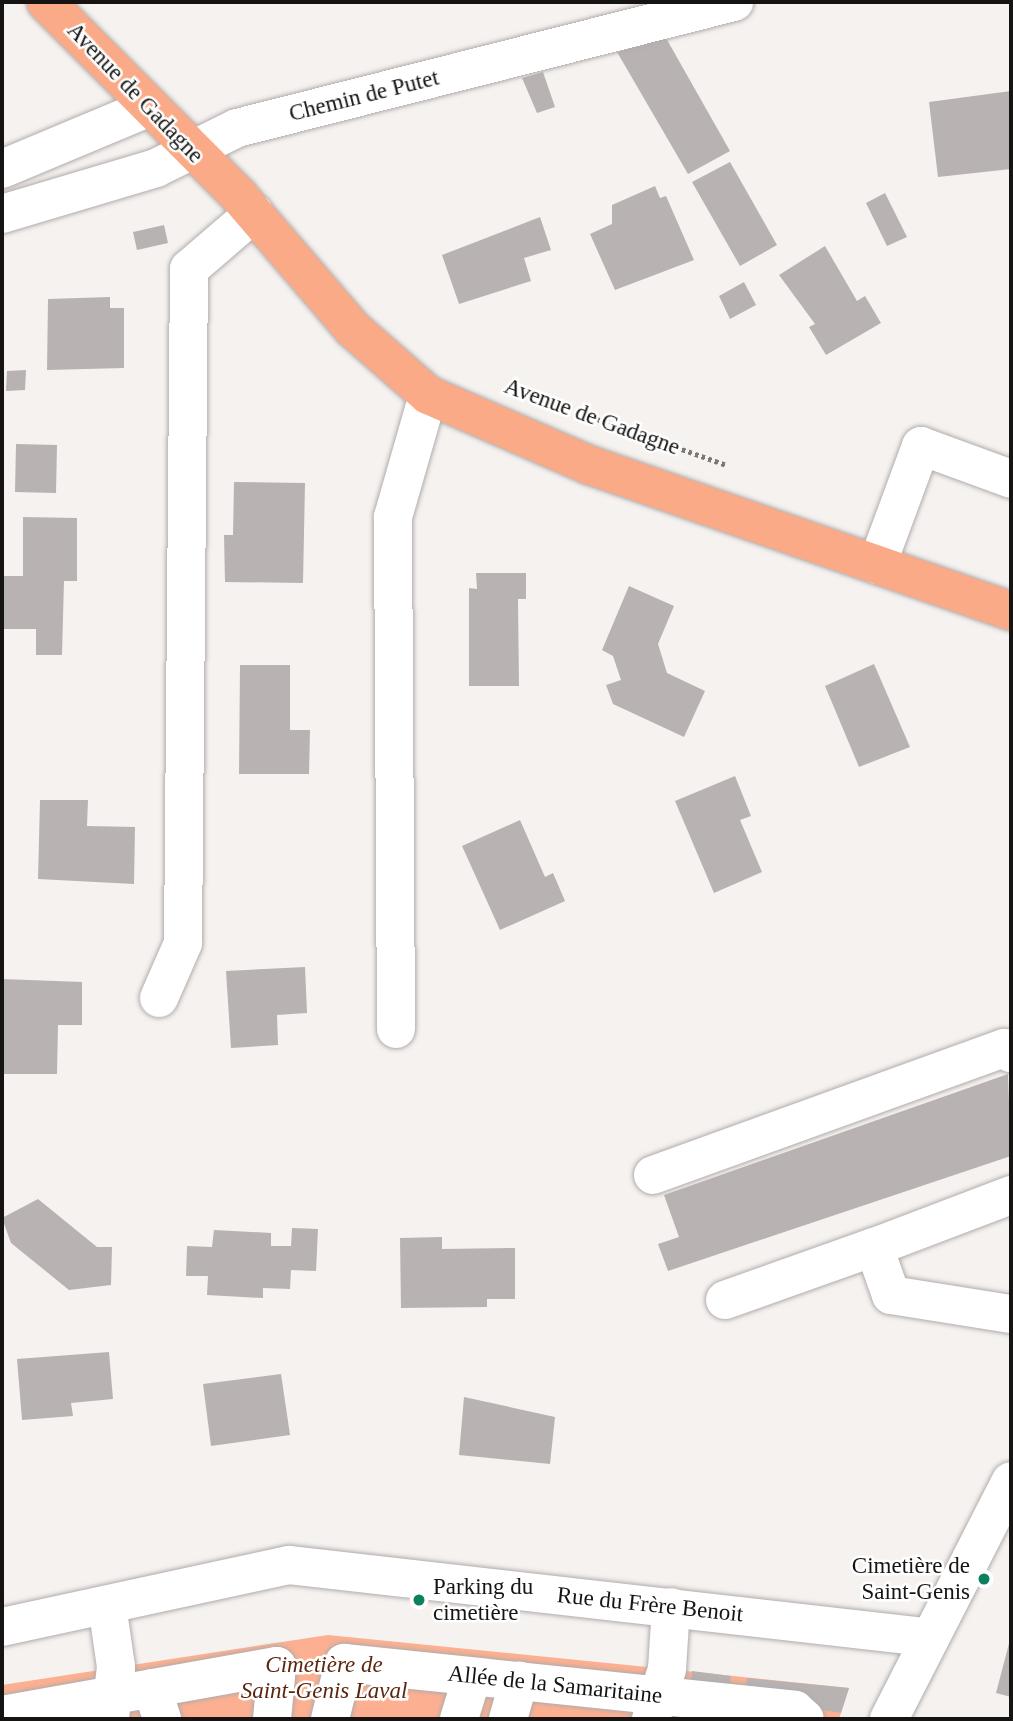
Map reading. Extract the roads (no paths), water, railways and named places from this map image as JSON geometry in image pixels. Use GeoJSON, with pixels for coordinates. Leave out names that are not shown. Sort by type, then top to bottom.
{"type":"FeatureCollection","features":[{"type":"Feature","properties":{"kind":"main road","name":"Avenue de Gadagne"},"geometry":{"type":"LineString","coordinates":[[46,2],[254,213],[353,329],[428,395],[589,465],[1011,611]]}},
{"type":"Feature","properties":{"kind":"street","name":"Chemin de Putet"},"geometry":{"type":"LineString","coordinates":[[2,214],[192,152],[237,128],[734,2]]}},
{"type":"Feature","properties":{"kind":"street"},"geometry":{"type":"LineString","coordinates":[[2,169],[150,107]]}},
{"type":"Feature","properties":{"kind":"street"},"geometry":{"type":"LineString","coordinates":[[159,998],[183,943],[190,269],[254,213]]}},
{"type":"Feature","properties":{"kind":"street"},"geometry":{"type":"LineString","coordinates":[[396,1029],[393,517],[428,395]]}},
{"type":"Feature","properties":{"kind":"street"},"geometry":{"type":"LineString","coordinates":[[877,565],[921,446],[1011,479]]}},
{"type":"Feature","properties":{"kind":"street"},"geometry":{"type":"LineString","coordinates":[[653,1175],[1004,1048],[1011,1053]]}},
{"type":"Feature","properties":{"kind":"street"},"geometry":{"type":"LineString","coordinates":[[725,1300],[1011,1195]]}},
{"type":"Feature","properties":{"kind":"street"},"geometry":{"type":"LineString","coordinates":[[874,1247],[891,1294],[1011,1314]]}},
{"type":"Feature","properties":{"kind":"street"},"geometry":{"type":"LineString","coordinates":[[889,1719],[926,1637],[1001,1524],[1011,1481]]}},
{"type":"Feature","properties":{"kind":"street","name":"Rue du Frère Benoit"},"geometry":{"type":"LineString","coordinates":[[2,1627],[289,1565],[926,1637]]}},
{"type":"Feature","properties":{"kind":"street"},"geometry":{"type":"LineString","coordinates":[[107,1605],[112,1707]]}},
{"type":"Feature","properties":{"kind":"street"},"geometry":{"type":"LineString","coordinates":[[654,1708],[667,1669],[671,1607]]}},
{"type":"Feature","properties":{"kind":"street","name":"Allée de la Samaritaine"},"geometry":{"type":"LineString","coordinates":[[330,1719],[344,1663],[519,1681],[654,1708],[795,1710],[806,1719]]}},
{"type":"Feature","properties":{"kind":"street"},"geometry":{"type":"LineString","coordinates":[[2,1715],[157,1704],[277,1666],[268,1718]]}},
{"type":"Feature","properties":{"kind":"street"},"geometry":{"type":"LineString","coordinates":[[459,1719],[472,1677]]}},
{"type":"Feature","properties":{"kind":"street"},"geometry":{"type":"LineString","coordinates":[[508,1719],[519,1681]]}},
{"type":"Feature","properties":{"kind":"place","name":"Cimetière de Saint-Genis"},"geometry":{"type":"Point","coordinates":[984,1579]}},
{"type":"Feature","properties":{"kind":"place","name":"Parking du cimetière"},"geometry":{"type":"Point","coordinates":[419,1600]}},
{"type":"Feature","properties":{"kind":"park label","name":"Cimetière de Saint-Genis Laval"},"geometry":{"type":"Point","coordinates":[324,1678]}}]}
